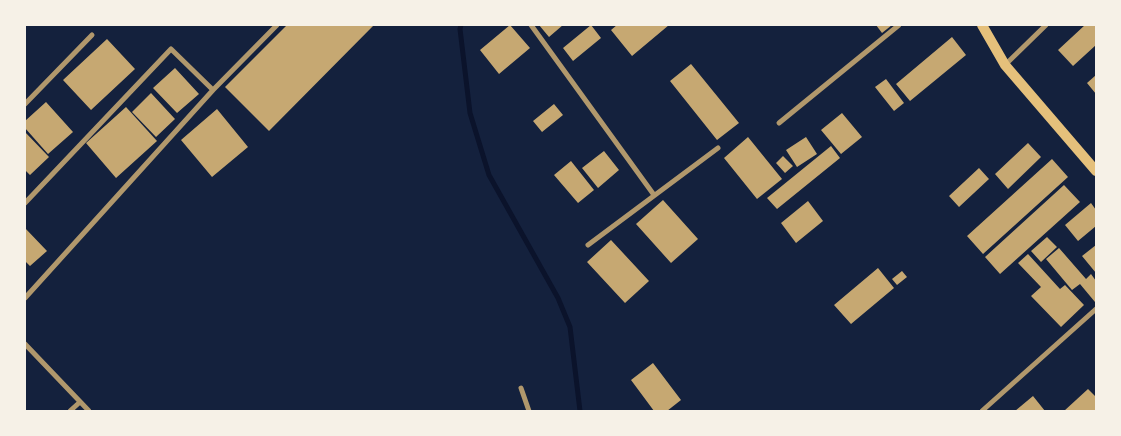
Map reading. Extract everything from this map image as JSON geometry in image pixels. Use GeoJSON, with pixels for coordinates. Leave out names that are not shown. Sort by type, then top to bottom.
{"type":"FeatureCollection","features":[{"type":"Feature","properties":{"kind":"main road"},"geometry":{"type":"LineString","coordinates":[[982,25],[1004,65],[1096,171]]}},
{"type":"Feature","properties":{"kind":"street"},"geometry":{"type":"LineString","coordinates":[[25,298],[213,90],[277,25]]}},
{"type":"Feature","properties":{"kind":"street"},"geometry":{"type":"LineString","coordinates":[[531,25],[654,195]]}},
{"type":"Feature","properties":{"kind":"street"},"geometry":{"type":"LineString","coordinates":[[780,123],[899,25]]}},
{"type":"Feature","properties":{"kind":"street"},"geometry":{"type":"LineString","coordinates":[[1004,65],[1046,25]]}},
{"type":"Feature","properties":{"kind":"street"},"geometry":{"type":"LineString","coordinates":[[25,104],[92,35]]}},
{"type":"Feature","properties":{"kind":"street"},"geometry":{"type":"LineString","coordinates":[[25,203],[171,49],[213,90]]}},
{"type":"Feature","properties":{"kind":"street"},"geometry":{"type":"LineString","coordinates":[[588,245],[718,148]]}},
{"type":"Feature","properties":{"kind":"street"},"geometry":{"type":"LineString","coordinates":[[982,411],[1096,309]]}},
{"type":"Feature","properties":{"kind":"street"},"geometry":{"type":"LineString","coordinates":[[25,344],[89,411]]}},
{"type":"Feature","properties":{"kind":"street"},"geometry":{"type":"LineString","coordinates":[[521,388],[529,411]]}},
{"type":"Feature","properties":{"kind":"street"},"geometry":{"type":"LineString","coordinates":[[70,411],[80,402]]}},
{"type":"Feature","properties":{"kind":"building"},"geometry":{"type":"Polygon","coordinates":[[[287,25],[374,25],[269,131],[225,87],[287,25]]]}},
{"type":"Feature","properties":{"kind":"building"},"geometry":{"type":"Polygon","coordinates":[[[510,25],[530,48],[499,74],[480,50],[510,25]]]}},
{"type":"Feature","properties":{"kind":"building"},"geometry":{"type":"Polygon","coordinates":[[[539,25],[563,25],[549,37],[539,25]]]}},
{"type":"Feature","properties":{"kind":"building"},"geometry":{"type":"Polygon","coordinates":[[[591,25],[601,38],[573,61],[563,48],[591,25]]]}},
{"type":"Feature","properties":{"kind":"building"},"geometry":{"type":"Polygon","coordinates":[[[617,25],[669,25],[632,56],[611,30],[617,25]]]}},
{"type":"Feature","properties":{"kind":"building"},"geometry":{"type":"Polygon","coordinates":[[[876,25],[892,25],[882,33],[876,25]]]}},
{"type":"Feature","properties":{"kind":"building"},"geometry":{"type":"Polygon","coordinates":[[[1085,25],[1096,25],[1096,45],[1073,66],[1058,50],[1085,25]]]}},
{"type":"Feature","properties":{"kind":"building"},"geometry":{"type":"Polygon","coordinates":[[[952,37],[966,55],[910,101],[896,84],[952,37]]]}},
{"type":"Feature","properties":{"kind":"building"},"geometry":{"type":"Polygon","coordinates":[[[107,39],[135,69],[91,110],[63,80],[107,39]]]}},
{"type":"Feature","properties":{"kind":"building"},"geometry":{"type":"Polygon","coordinates":[[[691,64],[739,123],[717,140],[670,81],[691,64]]]}},
{"type":"Feature","properties":{"kind":"building"},"geometry":{"type":"Polygon","coordinates":[[[175,68],[199,94],[177,113],[153,88],[175,68]]]}},
{"type":"Feature","properties":{"kind":"building"},"geometry":{"type":"Polygon","coordinates":[[[1096,75],[1096,94],[1087,83],[1096,75]]]}},
{"type":"Feature","properties":{"kind":"building"},"geometry":{"type":"Polygon","coordinates":[[[886,79],[904,103],[894,111],[875,87],[886,79]]]}},
{"type":"Feature","properties":{"kind":"building"},"geometry":{"type":"Polygon","coordinates":[[[151,93],[175,119],[156,137],[132,112],[151,93]]]}},
{"type":"Feature","properties":{"kind":"building"},"geometry":{"type":"Polygon","coordinates":[[[46,102],[73,132],[48,154],[25,128],[25,121],[46,102]]]}},
{"type":"Feature","properties":{"kind":"building"},"geometry":{"type":"Polygon","coordinates":[[[554,104],[563,115],[542,132],[533,121],[554,104]]]}},
{"type":"Feature","properties":{"kind":"building"},"geometry":{"type":"Polygon","coordinates":[[[126,107],[157,141],[116,178],[86,143],[126,107]]]}},
{"type":"Feature","properties":{"kind":"building"},"geometry":{"type":"Polygon","coordinates":[[[217,109],[248,147],[212,177],[181,140],[217,109]]]}},
{"type":"Feature","properties":{"kind":"building"},"geometry":{"type":"Polygon","coordinates":[[[842,113],[862,137],[841,154],[821,130],[842,113]]]}},
{"type":"Feature","properties":{"kind":"building"},"geometry":{"type":"Polygon","coordinates":[[[25,132],[49,157],[30,175],[25,170],[25,132]]]}},
{"type":"Feature","properties":{"kind":"building"},"geometry":{"type":"Polygon","coordinates":[[[748,137],[782,179],[757,199],[724,158],[748,137]]]}},
{"type":"Feature","properties":{"kind":"building"},"geometry":{"type":"Polygon","coordinates":[[[806,137],[817,154],[797,167],[786,150],[806,137]]]}},
{"type":"Feature","properties":{"kind":"building"},"geometry":{"type":"Polygon","coordinates":[[[1028,143],[1041,157],[1008,189],[995,174],[1028,143]]]}},
{"type":"Feature","properties":{"kind":"building"},"geometry":{"type":"Polygon","coordinates":[[[831,146],[840,158],[777,209],[767,198],[831,146]]]}},
{"type":"Feature","properties":{"kind":"building"},"geometry":{"type":"Polygon","coordinates":[[[604,151],[619,170],[598,188],[582,168],[604,151]]]}},
{"type":"Feature","properties":{"kind":"building"},"geometry":{"type":"Polygon","coordinates":[[[783,156],[793,166],[785,173],[776,163],[783,156]]]}},
{"type":"Feature","properties":{"kind":"building"},"geometry":{"type":"Polygon","coordinates":[[[1052,159],[1068,177],[983,254],[967,236],[1052,159]]]}},
{"type":"Feature","properties":{"kind":"building"},"geometry":{"type":"Polygon","coordinates":[[[571,161],[594,190],[578,203],[554,175],[571,161]]]}},
{"type":"Feature","properties":{"kind":"building"},"geometry":{"type":"Polygon","coordinates":[[[979,168],[989,179],[959,207],[949,196],[979,168]]]}},
{"type":"Feature","properties":{"kind":"building"},"geometry":{"type":"Polygon","coordinates":[[[1064,185],[1080,202],[1000,274],[985,257],[1064,185]]]}},
{"type":"Feature","properties":{"kind":"building"},"geometry":{"type":"Polygon","coordinates":[[[663,200],[698,239],[671,263],[636,224],[663,200]]]}},
{"type":"Feature","properties":{"kind":"building"},"geometry":{"type":"Polygon","coordinates":[[[808,201],[823,221],[796,243],[781,223],[808,201]]]}},
{"type":"Feature","properties":{"kind":"building"},"geometry":{"type":"Polygon","coordinates":[[[1091,203],[1096,210],[1096,226],[1078,241],[1065,225],[1091,203]]]}},
{"type":"Feature","properties":{"kind":"building"},"geometry":{"type":"Polygon","coordinates":[[[25,228],[47,251],[30,266],[25,261],[25,228]]]}},
{"type":"Feature","properties":{"kind":"building"},"geometry":{"type":"Polygon","coordinates":[[[1047,237],[1057,247],[1041,262],[1031,251],[1047,237]]]}},
{"type":"Feature","properties":{"kind":"building"},"geometry":{"type":"Polygon","coordinates":[[[611,240],[649,281],[625,303],[587,262],[611,240]]]}},
{"type":"Feature","properties":{"kind":"building"},"geometry":{"type":"Polygon","coordinates":[[[1096,245],[1096,273],[1082,256],[1096,245]]]}},
{"type":"Feature","properties":{"kind":"building"},"geometry":{"type":"Polygon","coordinates":[[[1059,248],[1086,279],[1091,274],[1096,281],[1095,302],[1080,284],[1072,290],[1046,259],[1059,248]]]}},
{"type":"Feature","properties":{"kind":"building"},"geometry":{"type":"Polygon","coordinates":[[[1028,254],[1060,289],[1065,285],[1084,305],[1061,327],[1031,296],[1041,287],[1018,263],[1028,254]]]}},
{"type":"Feature","properties":{"kind":"building"},"geometry":{"type":"Polygon","coordinates":[[[878,268],[894,288],[851,324],[834,305],[878,268]]]}},
{"type":"Feature","properties":{"kind":"building"},"geometry":{"type":"Polygon","coordinates":[[[902,271],[907,277],[897,285],[892,279],[902,271]]]}},
{"type":"Feature","properties":{"kind":"building"},"geometry":{"type":"Polygon","coordinates":[[[653,363],[681,400],[667,411],[654,411],[631,380],[653,363]]]}},
{"type":"Feature","properties":{"kind":"building"},"geometry":{"type":"Polygon","coordinates":[[[1088,389],[1096,397],[1096,411],[1064,411],[1088,389]]]}},
{"type":"Feature","properties":{"kind":"building"},"geometry":{"type":"Polygon","coordinates":[[[1033,396],[1045,411],[1015,411],[1033,396]]]}},
{"type":"Feature","properties":{"kind":"waterway"},"geometry":{"type":"LineString","coordinates":[[461,25],[470,113],[489,175],[558,298],[570,327],[580,411]]}}]}
